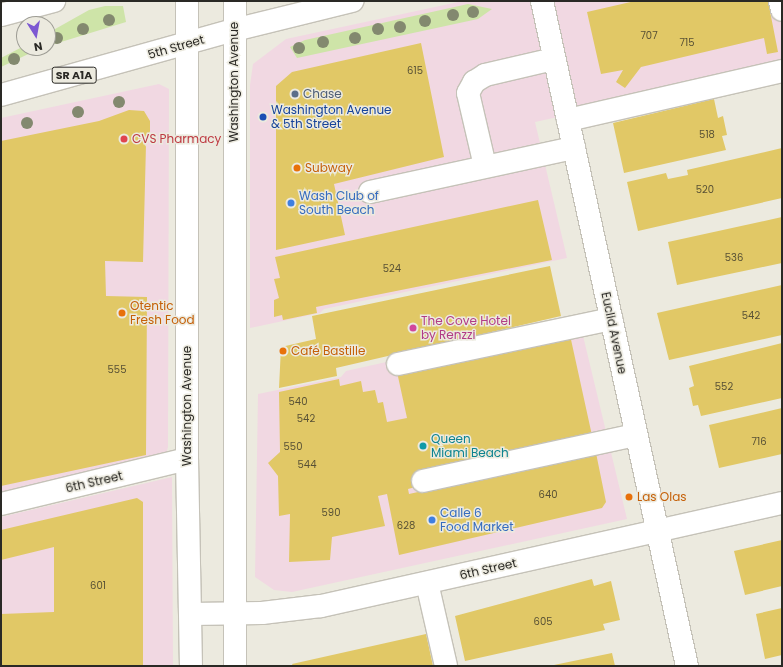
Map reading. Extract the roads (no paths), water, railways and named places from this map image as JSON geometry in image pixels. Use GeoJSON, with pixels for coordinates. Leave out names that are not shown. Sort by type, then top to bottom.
{"type":"FeatureCollection","features":[{"type":"Feature","properties":{"kind":"main road"},"geometry":{"type":"LineString","coordinates":[[1,15],[54,1]]}},
{"type":"Feature","properties":{"kind":"main road","name":"Washington Avenue"},"geometry":{"type":"LineString","coordinates":[[187,1],[187,459],[191,614],[190,666]]}},
{"type":"Feature","properties":{"kind":"main road","name":"Washington Avenue"},"geometry":{"type":"LineString","coordinates":[[234,1],[235,666]]}},
{"type":"Feature","properties":{"kind":"main road","name":"5th Street"},"geometry":{"type":"LineString","coordinates":[[1,95],[234,30],[352,1]]}},
{"type":"Feature","properties":{"kind":"main road","name":"Euclid Avenue"},"geometry":{"type":"LineString","coordinates":[[542,1],[687,666]]}},
{"type":"Feature","properties":{"kind":"main road"},"geometry":{"type":"LineString","coordinates":[[780,1],[782,10]]}},
{"type":"Feature","properties":{"kind":"main road"},"geometry":{"type":"LineString","coordinates":[[485,166],[468,93],[474,82],[485,75],[554,60]]}},
{"type":"Feature","properties":{"kind":"main road"},"geometry":{"type":"LineString","coordinates":[[568,120],[782,71]]}},
{"type":"Feature","properties":{"kind":"main road"},"geometry":{"type":"LineString","coordinates":[[370,192],[574,148]]}},
{"type":"Feature","properties":{"kind":"main road"},"geometry":{"type":"LineString","coordinates":[[398,364],[612,319]]}},
{"type":"Feature","properties":{"kind":"main road"},"geometry":{"type":"LineString","coordinates":[[423,481],[636,435]]}},
{"type":"Feature","properties":{"kind":"main road","name":"6th Street"},"geometry":{"type":"LineString","coordinates":[[1,504],[187,459]]}},
{"type":"Feature","properties":{"kind":"main road","name":"6th Street"},"geometry":{"type":"LineString","coordinates":[[191,614],[301,609],[427,583],[782,502]]}},
{"type":"Feature","properties":{"kind":"main road"},"geometry":{"type":"LineString","coordinates":[[427,583],[446,666]]}},
{"type":"Feature","properties":{"kind":"place","name":"Chase"},"geometry":{"type":"Point","coordinates":[295,94]}},
{"type":"Feature","properties":{"kind":"place","name":"Washington Avenue & 5th Street"},"geometry":{"type":"Point","coordinates":[263,117]}},
{"type":"Feature","properties":{"kind":"place","name":"CVS Pharmacy"},"geometry":{"type":"Point","coordinates":[124,139]}},
{"type":"Feature","properties":{"kind":"place","name":"Subway"},"geometry":{"type":"Point","coordinates":[297,168]}},
{"type":"Feature","properties":{"kind":"place","name":"Wash Club of South Beach"},"geometry":{"type":"Point","coordinates":[291,203]}},
{"type":"Feature","properties":{"kind":"place","name":"Otentic Fresh Food"},"geometry":{"type":"Point","coordinates":[122,313]}},
{"type":"Feature","properties":{"kind":"place","name":"The Cove Hotel by Renzzi"},"geometry":{"type":"Point","coordinates":[413,328]}},
{"type":"Feature","properties":{"kind":"place","name":"Café Bastille"},"geometry":{"type":"Point","coordinates":[283,351]}},
{"type":"Feature","properties":{"kind":"place","name":"Queen Miami Beach"},"geometry":{"type":"Point","coordinates":[423,446]}},
{"type":"Feature","properties":{"kind":"place","name":"Las Olas"},"geometry":{"type":"Point","coordinates":[629,497]}},
{"type":"Feature","properties":{"kind":"place","name":"Calle 6 Food Market"},"geometry":{"type":"Point","coordinates":[432,520]}}]}
